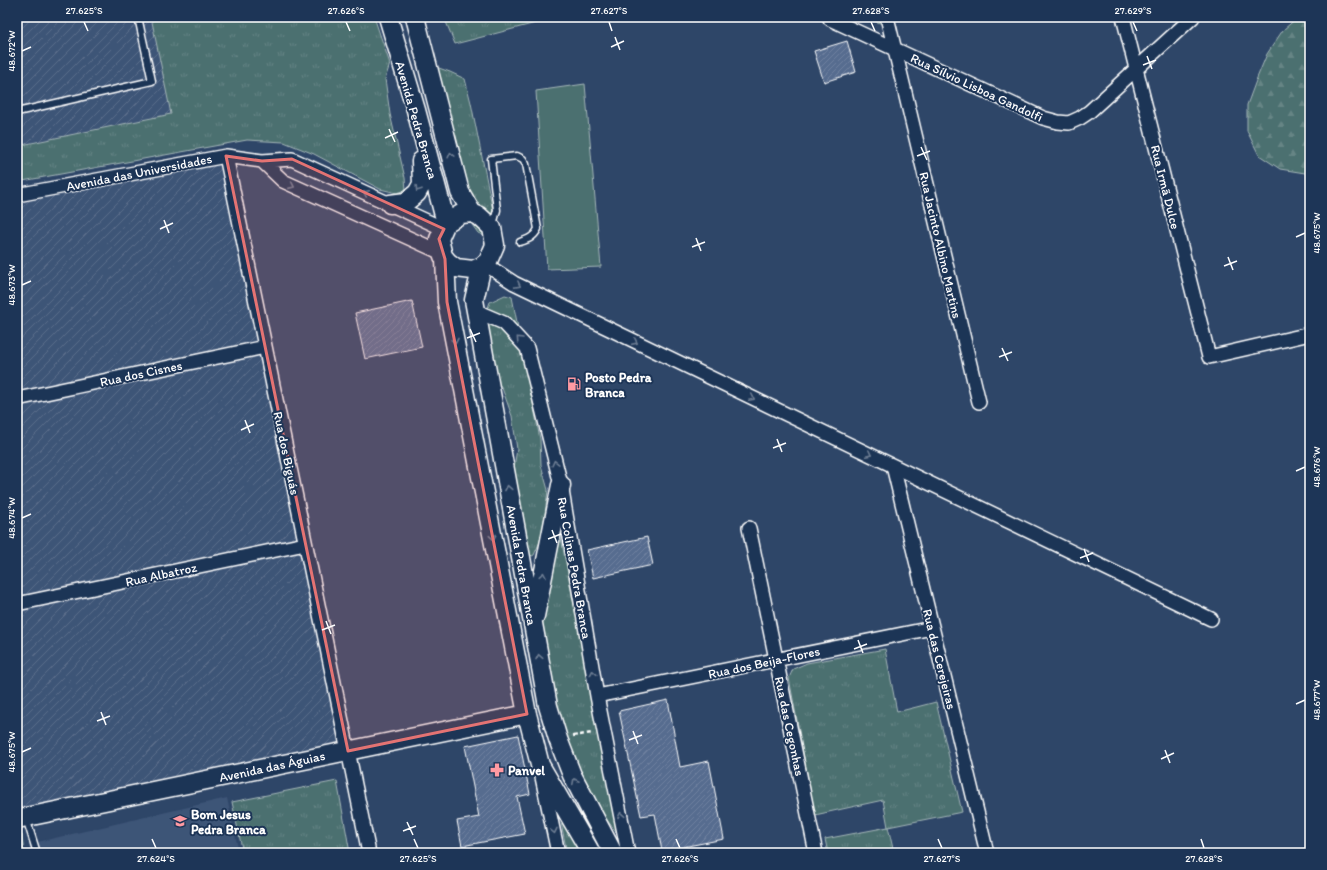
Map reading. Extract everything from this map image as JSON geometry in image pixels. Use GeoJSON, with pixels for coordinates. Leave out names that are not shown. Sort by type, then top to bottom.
{"type":"FeatureCollection","features":[{"type":"Feature","properties":{"kind":"main road","name":"Avenida Pedra Branca"},"geometry":{"type":"LineString","coordinates":[[388,17],[416,110],[445,226]]}},
{"type":"Feature","properties":{"kind":"main road","name":"Avenida Pedra Branca"},"geometry":{"type":"LineString","coordinates":[[415,17],[460,192],[472,213]]}},
{"type":"Feature","properties":{"kind":"main road"},"geometry":{"type":"LineString","coordinates":[[390,204],[406,202],[417,193],[422,184],[416,110]]}},
{"type":"Feature","properties":{"kind":"main road"},"geometry":{"type":"LineString","coordinates":[[472,213],[479,216],[492,228],[495,245],[488,261],[484,265],[473,270],[456,268],[444,256],[439,239],[445,226],[461,214],[472,213]]}},
{"type":"Feature","properties":{"kind":"main road","name":"Avenida Pedra Branca"},"geometry":{"type":"LineString","coordinates":[[444,256],[448,302],[527,714],[540,765],[591,853]]}},
{"type":"Feature","properties":{"kind":"main road","name":"Avenida Pedra Branca"},"geometry":{"type":"LineString","coordinates":[[484,265],[474,300],[548,706],[558,740],[572,775],[613,853]]}},
{"type":"Feature","properties":{"kind":"main road"},"geometry":{"type":"LineString","coordinates":[[533,627],[561,485]]}},
{"type":"Feature","properties":{"kind":"main road","name":"Avenida das Águias"},"geometry":{"type":"LineString","coordinates":[[22,818],[527,714]]}},
{"type":"Feature","properties":{"kind":"street","name":"Rua Jacinto Albino Martins"},"geometry":{"type":"LineString","coordinates":[[887,17],[979,402]]}},
{"type":"Feature","properties":{"kind":"street","name":"Rua Irmã Dulce"},"geometry":{"type":"LineString","coordinates":[[1124,17],[1209,357],[1310,334]]}},
{"type":"Feature","properties":{"kind":"street","name":"Rua Sílvio Lisboa Gandolfi"},"geometry":{"type":"LineString","coordinates":[[830,19],[1028,111],[1058,122],[1069,122],[1080,118],[1089,112],[1193,17]]}},
{"type":"Feature","properties":{"kind":"street","name":"Avenida das Universidades"},"geometry":{"type":"LineString","coordinates":[[17,195],[226,156],[262,162],[292,159],[390,204],[445,226]]}},
{"type":"Feature","properties":{"kind":"street","name":"Rua dos Biguás"},"geometry":{"type":"LineString","coordinates":[[226,156],[369,853]]}},
{"type":"Feature","properties":{"kind":"street"},"geometry":{"type":"LineString","coordinates":[[262,162],[283,181],[444,256]]}},
{"type":"Feature","properties":{"kind":"street"},"geometry":{"type":"LineString","coordinates":[[484,265],[538,295],[1211,619]]}},
{"type":"Feature","properties":{"kind":"street","name":"Rua Colinas Pedra Branca"},"geometry":{"type":"LineString","coordinates":[[476,311],[504,323],[527,348],[561,485],[597,696],[628,853]]}},
{"type":"Feature","properties":{"kind":"street","name":"Rua dos Cisnes"},"geometry":{"type":"LineString","coordinates":[[17,399],[265,347]]}},
{"type":"Feature","properties":{"kind":"street","name":"Rua das Cerejeiras"},"geometry":{"type":"LineString","coordinates":[[893,466],[987,853]]}},
{"type":"Feature","properties":{"kind":"street","name":"Rua das Cegonhas"},"geometry":{"type":"LineString","coordinates":[[749,528],[816,853]]}},
{"type":"Feature","properties":{"kind":"street","name":"Rua Albatroz"},"geometry":{"type":"LineString","coordinates":[[17,604],[306,544]]}},
{"type":"Feature","properties":{"kind":"street","name":"Rua dos Beija-Flores"},"geometry":{"type":"LineString","coordinates":[[597,696],[932,628]]}},
{"type":"Feature","properties":{"kind":"street","name":"Avenida Pedra Branca"},"geometry":{"type":"LineString","coordinates":[[540,765],[558,853]]}},
{"type":"Feature","properties":{"kind":"lane"},"geometry":{"type":"LineString","coordinates":[[17,112],[152,81],[138,17]]}},
{"type":"Feature","properties":{"kind":"lane"},"geometry":{"type":"LineString","coordinates":[[492,228],[497,210],[491,159],[517,156],[523,158],[526,164],[538,229],[530,238],[520,242]]}},
{"type":"Feature","properties":{"kind":"lane"},"geometry":{"type":"LineString","coordinates":[[22,818],[37,853]]}},
{"type":"Feature","properties":{"kind":"highlighted area"},"geometry":{"type":"Polygon","coordinates":[[[226,156],[262,161],[292,159],[444,229],[439,239],[445,259],[447,302],[527,714],[348,751],[226,156]]]}},
{"type":"Feature","properties":{"kind":"shaded area"},"geometry":{"type":"Polygon","coordinates":[[[17,17],[153,17],[174,114],[17,146],[17,17]]]}},
{"type":"Feature","properties":{"kind":"shaded area"},"geometry":{"type":"Polygon","coordinates":[[[219,161],[340,746],[17,811],[17,202],[201,163],[219,161]]]}},
{"type":"Feature","properties":{"kind":"shaded area","name":"Bom Jesus Pedra Branca"},"geometry":{"type":"Polygon","coordinates":[[[227,798],[239,853],[30,853],[29,844],[227,798]]]}},
{"type":"Feature","properties":{"kind":"green space"},"geometry":{"type":"Polygon","coordinates":[[[151,17],[374,17],[390,64],[385,79],[390,114],[405,178],[406,190],[397,193],[380,189],[314,154],[284,142],[247,140],[17,182],[17,146],[171,114],[151,17]]]}},
{"type":"Feature","properties":{"kind":"green space"},"geometry":{"type":"Polygon","coordinates":[[[444,17],[559,17],[455,44],[444,17]]]}},
{"type":"Feature","properties":{"kind":"green space"},"geometry":{"type":"Polygon","coordinates":[[[864,17],[883,17],[885,25],[864,17]]]}},
{"type":"Feature","properties":{"kind":"green space"},"geometry":{"type":"Polygon","coordinates":[[[1298,17],[1310,17],[1310,172],[1305,173],[1280,169],[1259,155],[1247,131],[1247,105],[1267,54],[1283,30],[1298,17]]]}},
{"type":"Feature","properties":{"kind":"green space"},"geometry":{"type":"Polygon","coordinates":[[[436,67],[465,79],[498,236],[493,240],[478,233],[470,222],[436,67]]]}},
{"type":"Feature","properties":{"kind":"green space"},"geometry":{"type":"Polygon","coordinates":[[[585,84],[601,267],[547,269],[536,91],[585,84]]]}},
{"type":"Feature","properties":{"kind":"green space"},"geometry":{"type":"Polygon","coordinates":[[[505,295],[512,297],[540,439],[541,465],[548,490],[542,537],[534,555],[532,556],[526,545],[513,474],[517,449],[512,416],[502,388],[495,378],[486,313],[490,302],[505,295]]]}},
{"type":"Feature","properties":{"kind":"green space"},"geometry":{"type":"Polygon","coordinates":[[[560,533],[619,836],[598,808],[575,765],[558,720],[542,640],[542,618],[560,533]]]}},
{"type":"Feature","properties":{"kind":"green space"},"geometry":{"type":"Polygon","coordinates":[[[885,649],[897,712],[936,702],[962,812],[888,827],[883,800],[815,815],[789,678],[793,669],[807,663],[885,649]]]}},
{"type":"Feature","properties":{"kind":"green space"},"geometry":{"type":"Polygon","coordinates":[[[337,781],[350,853],[243,853],[232,802],[337,781]]]}},
{"type":"Feature","properties":{"kind":"green space"},"geometry":{"type":"Polygon","coordinates":[[[560,817],[580,853],[567,853],[560,817]]]}},
{"type":"Feature","properties":{"kind":"green space"},"geometry":{"type":"Polygon","coordinates":[[[888,827],[894,853],[828,853],[825,839],[888,827]]]}},
{"type":"Feature","properties":{"kind":"green space"},"geometry":{"type":"Polygon","coordinates":[[[22,835],[24,853],[17,853],[17,836],[22,835]]]}},
{"type":"Feature","properties":{"kind":"building"},"geometry":{"type":"Polygon","coordinates":[[[847,41],[856,72],[824,82],[814,51],[847,41]]]}},
{"type":"Feature","properties":{"kind":"building"},"geometry":{"type":"Polygon","coordinates":[[[412,301],[422,347],[365,359],[355,313],[412,301]]]}},
{"type":"Feature","properties":{"kind":"building"},"geometry":{"type":"Polygon","coordinates":[[[647,537],[653,565],[593,578],[587,550],[647,537]]]}},
{"type":"Feature","properties":{"kind":"building"},"geometry":{"type":"Polygon","coordinates":[[[668,700],[680,767],[709,761],[724,839],[662,851],[655,814],[641,816],[619,711],[668,700]]]}},
{"type":"Feature","properties":{"kind":"building","name":"Panvel"},"geometry":{"type":"Polygon","coordinates":[[[518,735],[530,794],[517,797],[525,834],[462,846],[457,821],[479,817],[465,746],[518,735]]]}},
{"type":"Feature","properties":{"kind":"place","name":"Posto Pedra Branca"},"geometry":{"type":"Point","coordinates":[574,384]}},
{"type":"Feature","properties":{"kind":"place","name":"Panvel"},"geometry":{"type":"Point","coordinates":[497,770]}},
{"type":"Feature","properties":{"kind":"place","name":"Bom Jesus Pedra Branca"},"geometry":{"type":"Point","coordinates":[180,821]}}]}
